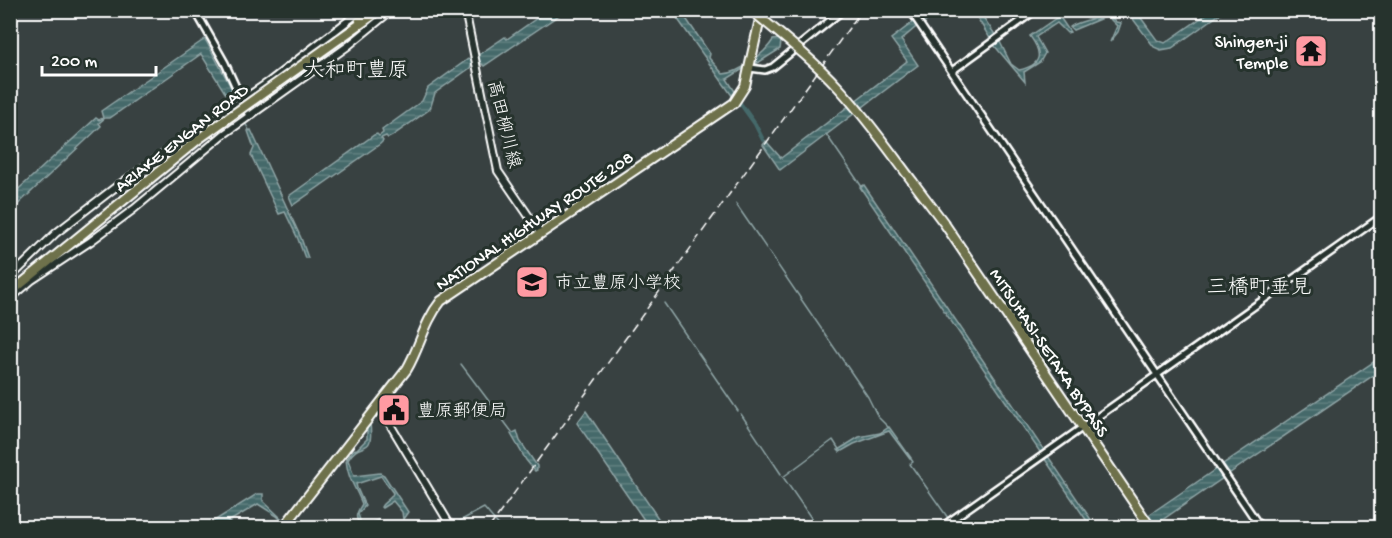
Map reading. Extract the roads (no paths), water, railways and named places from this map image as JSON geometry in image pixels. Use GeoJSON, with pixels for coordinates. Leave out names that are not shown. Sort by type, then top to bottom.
{"type":"FeatureCollection","features":[{"type":"Feature","properties":{"kind":"highway"},"geometry":{"type":"LineString","coordinates":[[339,39],[372,10]]}},
{"type":"Feature","properties":{"kind":"highway"},"geometry":{"type":"LineString","coordinates":[[339,39],[380,10]]}},
{"type":"Feature","properties":{"kind":"highway","name":"MITSUHASI-SETAKA BYPASS"},"geometry":{"type":"LineString","coordinates":[[751,10],[809,59],[861,113],[922,194],[1149,528]]}},
{"type":"Feature","properties":{"kind":"highway","name":"NATIONAL HIGHWAY ROUTE 208"},"geometry":{"type":"LineString","coordinates":[[285,525],[407,369],[418,349],[426,323],[437,306],[616,181],[734,103],[745,86],[762,10]]}},
{"type":"Feature","properties":{"kind":"highway","name":"ARIAKE ENGAN ROAD"},"geometry":{"type":"LineString","coordinates":[[10,293],[106,216],[194,137],[339,39]]}},
{"type":"Feature","properties":{"kind":"main road"},"geometry":{"type":"LineString","coordinates":[[10,278],[56,233],[117,186],[194,137],[362,10]]}},
{"type":"Feature","properties":{"kind":"main road"},"geometry":{"type":"LineString","coordinates":[[10,299],[32,280],[134,209],[200,153],[348,46],[392,10]]}},
{"type":"Feature","properties":{"kind":"main road","name":"高田柳川線"},"geometry":{"type":"LineString","coordinates":[[465,10],[498,171],[542,234]]}},
{"type":"Feature","properties":{"kind":"main road"},"geometry":{"type":"LineString","coordinates":[[379,406],[452,528]]}},
{"type":"Feature","properties":{"kind":"street"},"geometry":{"type":"LineString","coordinates":[[195,10],[225,63],[249,116]]}},
{"type":"Feature","properties":{"kind":"street"},"geometry":{"type":"LineString","coordinates":[[750,68],[765,70],[773,67],[843,10]]}},
{"type":"Feature","properties":{"kind":"street"},"geometry":{"type":"LineString","coordinates":[[910,10],[1261,528]]}},
{"type":"Feature","properties":{"kind":"street"},"geometry":{"type":"LineString","coordinates":[[952,71],[1036,10]]}},
{"type":"Feature","properties":{"kind":"street"},"geometry":{"type":"LineString","coordinates":[[940,528],[1156,373],[1382,216]]}},
{"type":"Feature","properties":{"kind":"water"},"geometry":{"type":"Polygon","coordinates":[[[547,11],[565,11],[484,66],[478,60],[473,61],[470,68],[435,93],[430,109],[392,136],[381,138],[383,141],[380,144],[293,205],[289,196],[374,135],[379,136],[383,133],[382,130],[422,101],[428,88],[471,57],[478,55],[505,37],[507,39],[547,11]]]}},
{"type":"Feature","properties":{"kind":"water"},"geometry":{"type":"Polygon","coordinates":[[[672,11],[681,11],[710,54],[709,58],[723,74],[736,71],[751,62],[773,40],[781,41],[780,49],[727,79],[736,93],[733,97],[672,11]]]}},
{"type":"Feature","properties":{"kind":"water"},"geometry":{"type":"Polygon","coordinates":[[[930,11],[942,11],[921,23],[901,40],[918,65],[780,170],[763,145],[766,141],[781,158],[907,61],[891,39],[930,11]]]}},
{"type":"Feature","properties":{"kind":"water"},"geometry":{"type":"Polygon","coordinates":[[[973,11],[979,11],[996,36],[991,40],[973,11]]]}},
{"type":"Feature","properties":{"kind":"water"},"geometry":{"type":"Polygon","coordinates":[[[1104,11],[1116,22],[1121,23],[1118,32],[1110,42],[1117,26],[1107,16],[1073,30],[1070,27],[1096,17],[1104,11]]]}},
{"type":"Feature","properties":{"kind":"water"},"geometry":{"type":"Polygon","coordinates":[[[1127,11],[1136,11],[1157,40],[1165,43],[1211,11],[1224,11],[1172,48],[1161,50],[1154,47],[1127,11]]]}},
{"type":"Feature","properties":{"kind":"water"},"geometry":{"type":"Polygon","coordinates":[[[1059,16],[1070,32],[1067,33],[1057,23],[1036,37],[1045,53],[1040,62],[1024,72],[1025,82],[993,44],[999,40],[1011,64],[1019,70],[1027,68],[1038,58],[1037,48],[1030,36],[1059,16]]]}},
{"type":"Feature","properties":{"kind":"water"},"geometry":{"type":"Polygon","coordinates":[[[205,39],[232,89],[227,96],[201,54],[110,118],[105,118],[99,123],[101,126],[11,211],[11,196],[96,118],[99,120],[103,118],[101,111],[205,39]]]}},
{"type":"Feature","properties":{"kind":"water"},"geometry":{"type":"Polygon","coordinates":[[[251,130],[308,258],[305,258],[285,212],[279,214],[251,155],[254,148],[248,131],[251,130]]]}},
{"type":"Feature","properties":{"kind":"water"},"geometry":{"type":"Polygon","coordinates":[[[864,185],[1096,527],[1091,527],[860,187],[864,185]]]}},
{"type":"Feature","properties":{"kind":"water"},"geometry":{"type":"Polygon","coordinates":[[[1381,357],[1381,370],[1230,473],[1227,470],[1221,475],[1223,478],[1152,527],[1134,528],[1150,514],[1216,469],[1219,473],[1226,468],[1223,464],[1381,357]]]}},
{"type":"Feature","properties":{"kind":"water"},"geometry":{"type":"Polygon","coordinates":[[[586,411],[664,527],[649,527],[577,423],[586,411]]]}},
{"type":"Feature","properties":{"kind":"water"},"geometry":{"type":"Polygon","coordinates":[[[370,423],[371,434],[368,445],[357,450],[348,460],[354,476],[380,473],[384,475],[408,512],[403,519],[402,512],[393,501],[381,507],[393,493],[381,476],[356,484],[365,506],[358,514],[362,527],[357,521],[357,516],[362,504],[350,478],[346,460],[353,450],[367,439],[367,426],[370,423]]]}},
{"type":"Feature","properties":{"kind":"water"},"geometry":{"type":"Polygon","coordinates":[[[889,427],[910,459],[889,431],[854,444],[840,452],[838,450],[859,437],[880,433],[889,427]]]}},
{"type":"Feature","properties":{"kind":"water"},"geometry":{"type":"Polygon","coordinates":[[[517,431],[520,441],[537,466],[535,471],[511,434],[517,431]]]}},
{"type":"Feature","properties":{"kind":"water"},"geometry":{"type":"Polygon","coordinates":[[[257,494],[263,494],[263,501],[288,527],[277,516],[258,504],[220,527],[203,528],[257,494]]]}},
{"type":"Feature","properties":{"kind":"water"},"geometry":{"type":"Polygon","coordinates":[[[378,520],[383,527],[377,523],[362,527],[378,520]]]}},
{"type":"Feature","properties":{"kind":"waterway"},"geometry":{"type":"LineString","coordinates":[[229,92],[235,104]]}},
{"type":"Feature","properties":{"kind":"waterway"},"geometry":{"type":"LineString","coordinates":[[740,103],[763,140]]}},
{"type":"Feature","properties":{"kind":"waterway"},"geometry":{"type":"LineString","coordinates":[[244,121],[249,130]]}},
{"type":"Feature","properties":{"kind":"waterway"},"geometry":{"type":"LineString","coordinates":[[826,134],[862,187]]}},
{"type":"Feature","properties":{"kind":"waterway"},"geometry":{"type":"LineString","coordinates":[[736,204],[868,397],[878,417],[889,428]]}},
{"type":"Feature","properties":{"kind":"waterway"},"geometry":{"type":"LineString","coordinates":[[664,303],[738,411]]}},
{"type":"Feature","properties":{"kind":"waterway"},"geometry":{"type":"LineString","coordinates":[[461,364],[512,432]]}},
{"type":"Feature","properties":{"kind":"waterway"},"geometry":{"type":"LineString","coordinates":[[741,414],[781,474]]}},
{"type":"Feature","properties":{"kind":"waterway"},"geometry":{"type":"LineString","coordinates":[[783,477],[833,440],[840,451]]}},
{"type":"Feature","properties":{"kind":"waterway"},"geometry":{"type":"LineString","coordinates":[[911,459],[913,462],[910,464],[948,518]]}},
{"type":"Feature","properties":{"kind":"waterway"},"geometry":{"type":"LineString","coordinates":[[783,477],[818,528]]}},
{"type":"Feature","properties":{"kind":"waterway"},"geometry":{"type":"LineString","coordinates":[[454,524],[484,508],[501,528]]}},
{"type":"Feature","properties":{"kind":"waterway"},"geometry":{"type":"LineString","coordinates":[[950,522],[954,528]]}},
{"type":"Feature","properties":{"kind":"tunnel"},"geometry":{"type":"LineString","coordinates":[[192,137],[199,152]]}},
{"type":"Feature","properties":{"kind":"railway"},"geometry":{"type":"LineString","coordinates":[[489,528],[862,10]]}},
{"type":"Feature","properties":{"kind":"place","name":"Shingen-ji Temple"},"geometry":{"type":"Point","coordinates":[1311,51]}},
{"type":"Feature","properties":{"kind":"place","name":"市立豊原小学校"},"geometry":{"type":"Point","coordinates":[532,282]}},
{"type":"Feature","properties":{"kind":"place","name":"豊原郵便局"},"geometry":{"type":"Point","coordinates":[394,410]}},
{"type":"Feature","properties":{"kind":"district","name":"大和町豊原"},"geometry":{"type":"Point","coordinates":[356,69]}},
{"type":"Feature","properties":{"kind":"district","name":"三橋町垂見"},"geometry":{"type":"Point","coordinates":[1259,286]}}]}
